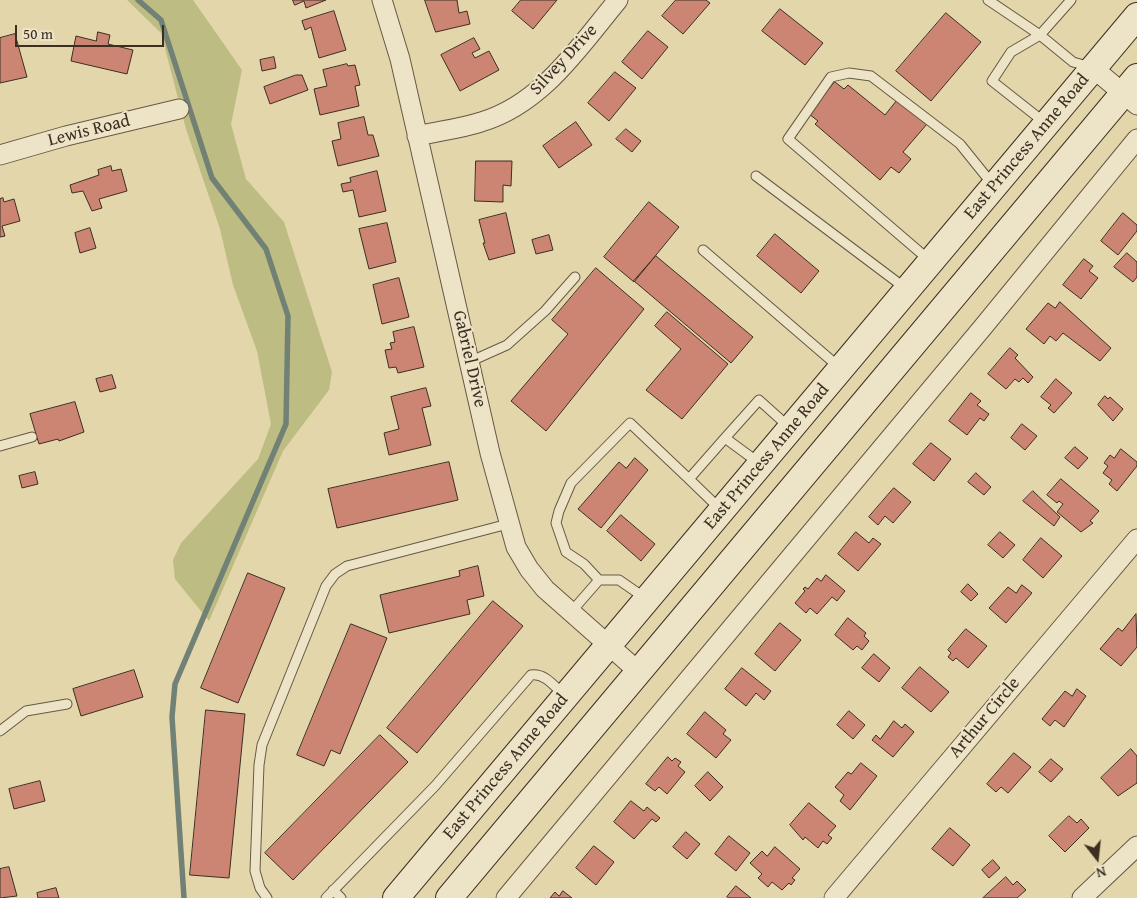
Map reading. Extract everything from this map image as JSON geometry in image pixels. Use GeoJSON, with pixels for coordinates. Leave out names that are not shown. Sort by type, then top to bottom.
{"type":"FeatureCollection","features":[{"type":"Feature","properties":{"kind":"main road","name":"East Princess Anne Road"},"geometry":{"type":"LineString","coordinates":[[396,898],[1137,16]]}},
{"type":"Feature","properties":{"kind":"main road"},"geometry":{"type":"LineString","coordinates":[[449,898],[1132,92]]}},
{"type":"Feature","properties":{"kind":"street","name":"Gabriel Drive"},"geometry":{"type":"LineString","coordinates":[[382,0],[400,59],[469,362],[508,524],[516,546],[529,569],[545,590],[639,672]]}},
{"type":"Feature","properties":{"kind":"street","name":"Silvey Drive"},"geometry":{"type":"LineString","coordinates":[[417,136],[481,122],[526,101],[543,88],[618,0]]}},
{"type":"Feature","properties":{"kind":"street"},"geometry":{"type":"LineString","coordinates":[[1093,68],[1132,92]]}},
{"type":"Feature","properties":{"kind":"street","name":"Lewis Road"},"geometry":{"type":"LineString","coordinates":[[0,155],[66,136],[179,109]]}},
{"type":"Feature","properties":{"kind":"street"},"geometry":{"type":"LineString","coordinates":[[506,898],[977,334],[1137,139]]}},
{"type":"Feature","properties":{"kind":"street","name":"Arthur Circle"},"geometry":{"type":"LineString","coordinates":[[834,898],[1137,539]]}},
{"type":"Feature","properties":{"kind":"street"},"geometry":{"type":"LineString","coordinates":[[1082,898],[1137,846]]}},
{"type":"Feature","properties":{"kind":"lane"},"geometry":{"type":"LineString","coordinates":[[1046,124],[992,81],[1011,52],[1040,35],[1071,0]]}},
{"type":"Feature","properties":{"kind":"lane"},"geometry":{"type":"LineString","coordinates":[[991,1],[1040,35],[1073,62],[1093,68]]}},
{"type":"Feature","properties":{"kind":"lane"},"geometry":{"type":"LineString","coordinates":[[931,262],[788,139],[831,77],[850,73],[871,76],[960,144],[994,186]]}},
{"type":"Feature","properties":{"kind":"lane"},"geometry":{"type":"LineString","coordinates":[[756,176],[908,290]]}},
{"type":"Feature","properties":{"kind":"lane"},"geometry":{"type":"LineString","coordinates":[[703,250],[841,369]]}},
{"type":"Feature","properties":{"kind":"lane"},"geometry":{"type":"LineString","coordinates":[[469,362],[507,345],[545,312],[575,277]]}},
{"type":"Feature","properties":{"kind":"lane"},"geometry":{"type":"LineString","coordinates":[[689,478],[759,400],[791,428]]}},
{"type":"Feature","properties":{"kind":"lane"},"geometry":{"type":"LineString","coordinates":[[648,599],[619,580],[599,580],[584,564],[566,552],[556,523],[571,483],[630,423],[721,510]]}},
{"type":"Feature","properties":{"kind":"lane"},"geometry":{"type":"LineString","coordinates":[[0,446],[32,437]]}},
{"type":"Feature","properties":{"kind":"lane"},"geometry":{"type":"LineString","coordinates":[[726,438],[761,464]]}},
{"type":"Feature","properties":{"kind":"lane"},"geometry":{"type":"LineString","coordinates":[[267,898],[260,888],[255,871],[258,764],[262,745],[326,586],[335,574],[347,566],[508,524]]}},
{"type":"Feature","properties":{"kind":"lane"},"geometry":{"type":"LineString","coordinates":[[571,612],[599,580]]}},
{"type":"Feature","properties":{"kind":"lane"},"geometry":{"type":"LineString","coordinates":[[326,898],[435,786],[531,675],[538,674],[544,676],[566,697]]}},
{"type":"Feature","properties":{"kind":"lane"},"geometry":{"type":"LineString","coordinates":[[0,731],[26,711],[67,704]]}},
{"type":"Feature","properties":{"kind":"lane"},"geometry":{"type":"LineString","coordinates":[[333,890],[341,898]]}},
{"type":"Feature","properties":{"kind":"green space"},"geometry":{"type":"Polygon","coordinates":[[[127,0],[193,0],[242,70],[231,124],[246,179],[284,222],[332,372],[329,390],[283,451],[209,621],[175,579],[173,560],[181,543],[258,459],[271,424],[257,351],[233,285],[220,229],[186,129],[161,33],[127,0]]]}},
{"type":"Feature","properties":{"kind":"building"},"geometry":{"type":"Polygon","coordinates":[[[293,0],[326,0],[306,8],[304,1],[295,5],[293,0]]]}},
{"type":"Feature","properties":{"kind":"building"},"geometry":{"type":"Polygon","coordinates":[[[425,0],[457,0],[459,13],[467,11],[470,24],[436,32],[425,0]]]}},
{"type":"Feature","properties":{"kind":"building"},"geometry":{"type":"Polygon","coordinates":[[[521,0],[557,0],[533,29],[512,11],[521,0]]]}},
{"type":"Feature","properties":{"kind":"building"},"geometry":{"type":"Polygon","coordinates":[[[676,0],[706,0],[710,3],[683,34],[662,16],[676,0]]]}},
{"type":"Feature","properties":{"kind":"building"},"geometry":{"type":"Polygon","coordinates":[[[780,9],[823,43],[805,65],[762,31],[780,9]]]}},
{"type":"Feature","properties":{"kind":"building"},"geometry":{"type":"Polygon","coordinates":[[[334,11],[346,50],[319,58],[311,27],[305,30],[302,21],[334,11]]]}},
{"type":"Feature","properties":{"kind":"building"},"geometry":{"type":"Polygon","coordinates":[[[946,13],[981,42],[931,101],[896,71],[946,13]]]}},
{"type":"Feature","properties":{"kind":"building"},"geometry":{"type":"Polygon","coordinates":[[[648,31],[668,47],[642,79],[622,62],[648,31]]]}},
{"type":"Feature","properties":{"kind":"building"},"geometry":{"type":"Polygon","coordinates":[[[98,32],[110,35],[108,44],[133,50],[127,74],[71,61],[76,36],[96,41],[98,32]]]}},
{"type":"Feature","properties":{"kind":"building"},"geometry":{"type":"Polygon","coordinates":[[[15,34],[27,77],[0,83],[0,38],[15,34]]]}},
{"type":"Feature","properties":{"kind":"building"},"geometry":{"type":"Polygon","coordinates":[[[474,38],[480,49],[472,53],[475,58],[489,51],[499,70],[460,91],[441,55],[474,38]]]}},
{"type":"Feature","properties":{"kind":"building"},"geometry":{"type":"Polygon","coordinates":[[[274,57],[276,68],[262,71],[260,60],[274,57]]]}},
{"type":"Feature","properties":{"kind":"building"},"geometry":{"type":"Polygon","coordinates":[[[347,64],[348,66],[355,65],[360,85],[355,86],[359,106],[320,115],[314,89],[327,86],[323,70],[347,64]]]}},
{"type":"Feature","properties":{"kind":"building"},"geometry":{"type":"Polygon","coordinates":[[[615,72],[636,88],[609,121],[588,103],[615,72]]]}},
{"type":"Feature","properties":{"kind":"building"},"geometry":{"type":"Polygon","coordinates":[[[296,75],[302,75],[308,90],[270,104],[264,87],[296,75]]]}},
{"type":"Feature","properties":{"kind":"building"},"geometry":{"type":"Polygon","coordinates":[[[835,82],[844,89],[848,85],[885,115],[897,100],[927,124],[903,152],[911,159],[899,173],[891,167],[880,180],[815,124],[818,121],[809,114],[835,82]]]}},
{"type":"Feature","properties":{"kind":"building"},"geometry":{"type":"Polygon","coordinates":[[[364,117],[368,135],[373,135],[379,156],[338,166],[332,141],[341,139],[338,123],[364,117]]]}},
{"type":"Feature","properties":{"kind":"building"},"geometry":{"type":"Polygon","coordinates":[[[576,122],[592,145],[559,168],[543,146],[576,122]]]}},
{"type":"Feature","properties":{"kind":"building"},"geometry":{"type":"Polygon","coordinates":[[[626,129],[641,141],[632,152],[616,139],[626,129]]]}},
{"type":"Feature","properties":{"kind":"building"},"geometry":{"type":"Polygon","coordinates":[[[476,161],[512,161],[511,186],[503,185],[503,202],[475,201],[476,161]]]}},
{"type":"Feature","properties":{"kind":"building"},"geometry":{"type":"Polygon","coordinates":[[[111,166],[112,171],[121,169],[127,191],[99,199],[102,208],[92,211],[83,191],[72,193],[70,185],[99,175],[98,170],[111,166]]]}},
{"type":"Feature","properties":{"kind":"building"},"geometry":{"type":"Polygon","coordinates":[[[377,171],[386,211],[359,217],[353,190],[343,192],[341,184],[351,182],[350,178],[377,171]]]}},
{"type":"Feature","properties":{"kind":"building"},"geometry":{"type":"Polygon","coordinates":[[[3,198],[4,202],[14,199],[20,221],[2,226],[5,236],[0,237],[0,199],[3,198]]]}},
{"type":"Feature","properties":{"kind":"building"},"geometry":{"type":"Polygon","coordinates":[[[649,202],[679,227],[634,282],[604,257],[649,202]]]}},
{"type":"Feature","properties":{"kind":"building"},"geometry":{"type":"Polygon","coordinates":[[[506,213],[515,253],[489,260],[483,243],[485,243],[479,220],[506,213]]]}},
{"type":"Feature","properties":{"kind":"building"},"geometry":{"type":"Polygon","coordinates":[[[1123,213],[1137,225],[1137,231],[1118,255],[1101,241],[1123,213]]]}},
{"type":"Feature","properties":{"kind":"building"},"geometry":{"type":"Polygon","coordinates":[[[387,223],[396,262],[369,269],[359,229],[387,223]]]}},
{"type":"Feature","properties":{"kind":"building"},"geometry":{"type":"Polygon","coordinates":[[[90,228],[96,248],[80,253],[75,233],[90,228]]]}},
{"type":"Feature","properties":{"kind":"building"},"geometry":{"type":"Polygon","coordinates":[[[775,234],[819,271],[801,293],[757,256],[775,234]]]}},
{"type":"Feature","properties":{"kind":"building"},"geometry":{"type":"Polygon","coordinates":[[[549,235],[553,250],[536,254],[532,240],[549,235]]]}},
{"type":"Feature","properties":{"kind":"building"},"geometry":{"type":"Polygon","coordinates":[[[1127,253],[1137,262],[1137,277],[1133,282],[1114,267],[1127,253]]]}},
{"type":"Feature","properties":{"kind":"building"},"geometry":{"type":"Polygon","coordinates":[[[656,256],[753,337],[731,363],[634,281],[656,256]]]}},
{"type":"Feature","properties":{"kind":"building"},"geometry":{"type":"Polygon","coordinates":[[[1084,259],[1093,266],[1089,271],[1098,278],[1081,299],[1063,285],[1084,259]]]}},
{"type":"Feature","properties":{"kind":"building"},"geometry":{"type":"Polygon","coordinates":[[[596,268],[644,309],[546,431],[511,401],[568,334],[552,320],[596,268]]]}},
{"type":"Feature","properties":{"kind":"building"},"geometry":{"type":"Polygon","coordinates":[[[399,278],[409,317],[382,324],[373,285],[399,278]]]}},
{"type":"Feature","properties":{"kind":"building"},"geometry":{"type":"Polygon","coordinates":[[[1060,302],[1111,348],[1100,361],[1063,333],[1056,341],[1050,336],[1044,344],[1026,329],[1048,303],[1055,308],[1060,302]]]}},
{"type":"Feature","properties":{"kind":"building"},"geometry":{"type":"Polygon","coordinates":[[[667,312],[728,364],[682,419],[646,390],[681,349],[655,326],[667,312]]]}},
{"type":"Feature","properties":{"kind":"building"},"geometry":{"type":"Polygon","coordinates":[[[414,327],[424,367],[398,373],[396,367],[389,368],[385,350],[392,349],[390,343],[395,342],[393,332],[414,327]]]}},
{"type":"Feature","properties":{"kind":"building"},"geometry":{"type":"Polygon","coordinates":[[[1010,348],[1018,355],[1015,358],[1033,377],[1028,383],[1023,378],[1019,382],[1015,379],[1006,389],[988,374],[1010,348]]]}},
{"type":"Feature","properties":{"kind":"building"},"geometry":{"type":"Polygon","coordinates":[[[112,375],[116,388],[100,392],[96,379],[112,375]]]}},
{"type":"Feature","properties":{"kind":"building"},"geometry":{"type":"Polygon","coordinates":[[[1056,379],[1072,393],[1054,413],[1048,408],[1051,405],[1041,397],[1056,379]]]}},
{"type":"Feature","properties":{"kind":"building"},"geometry":{"type":"Polygon","coordinates":[[[426,388],[431,406],[422,408],[431,445],[389,455],[384,433],[399,429],[391,397],[426,388]]]}},
{"type":"Feature","properties":{"kind":"building"},"geometry":{"type":"Polygon","coordinates":[[[971,393],[981,401],[977,405],[989,414],[984,421],[980,418],[967,435],[949,421],[971,393]]]}},
{"type":"Feature","properties":{"kind":"building"},"geometry":{"type":"Polygon","coordinates":[[[1105,396],[1108,399],[1110,397],[1123,409],[1113,421],[1098,405],[1105,396]]]}},
{"type":"Feature","properties":{"kind":"building"},"geometry":{"type":"Polygon","coordinates":[[[75,402],[84,432],[59,441],[58,439],[39,444],[30,414],[75,402]]]}},
{"type":"Feature","properties":{"kind":"building"},"geometry":{"type":"Polygon","coordinates":[[[1022,424],[1037,436],[1025,450],[1011,438],[1022,424]]]}},
{"type":"Feature","properties":{"kind":"building"},"geometry":{"type":"Polygon","coordinates":[[[931,443],[951,459],[934,481],[913,464],[931,443]]]}},
{"type":"Feature","properties":{"kind":"building"},"geometry":{"type":"Polygon","coordinates":[[[1075,447],[1088,458],[1078,469],[1065,458],[1075,447]]]}},
{"type":"Feature","properties":{"kind":"building"},"geometry":{"type":"Polygon","coordinates":[[[1121,449],[1137,462],[1137,466],[1117,491],[1109,484],[1112,480],[1103,473],[1108,466],[1104,463],[1110,455],[1114,458],[1121,449]]]}},
{"type":"Feature","properties":{"kind":"building"},"geometry":{"type":"Polygon","coordinates":[[[635,458],[648,470],[601,528],[578,509],[619,462],[626,468],[635,458]]]}},
{"type":"Feature","properties":{"kind":"building"},"geometry":{"type":"Polygon","coordinates":[[[449,462],[458,500],[337,528],[328,489],[449,462]]]}},
{"type":"Feature","properties":{"kind":"building"},"geometry":{"type":"Polygon","coordinates":[[[35,472],[38,484],[22,488],[19,476],[35,472]]]}},
{"type":"Feature","properties":{"kind":"building"},"geometry":{"type":"Polygon","coordinates":[[[976,473],[991,487],[984,495],[968,482],[976,473]]]}},
{"type":"Feature","properties":{"kind":"building"},"geometry":{"type":"Polygon","coordinates":[[[1061,479],[1099,511],[1090,521],[1093,523],[1081,532],[1057,512],[1063,504],[1059,501],[1057,503],[1047,495],[1061,479]]]}},
{"type":"Feature","properties":{"kind":"building"},"geometry":{"type":"Polygon","coordinates":[[[894,488],[911,502],[893,523],[885,516],[878,525],[869,517],[894,488]]]}},
{"type":"Feature","properties":{"kind":"building"},"geometry":{"type":"Polygon","coordinates":[[[1033,491],[1060,517],[1054,526],[1023,501],[1033,491]]]}},
{"type":"Feature","properties":{"kind":"building"},"geometry":{"type":"Polygon","coordinates":[[[621,515],[655,544],[641,561],[607,531],[621,515]]]}},
{"type":"Feature","properties":{"kind":"building"},"geometry":{"type":"Polygon","coordinates":[[[856,532],[869,543],[873,538],[881,544],[858,571],[838,554],[856,532]]]}},
{"type":"Feature","properties":{"kind":"building"},"geometry":{"type":"Polygon","coordinates":[[[1000,532],[1015,545],[1003,558],[988,545],[1000,532]]]}},
{"type":"Feature","properties":{"kind":"building"},"geometry":{"type":"Polygon","coordinates":[[[1041,538],[1062,556],[1043,578],[1023,560],[1041,538]]]}},
{"type":"Feature","properties":{"kind":"building"},"geometry":{"type":"Polygon","coordinates":[[[478,566],[484,596],[467,600],[470,614],[389,633],[380,595],[460,576],[459,571],[478,566]]]}},
{"type":"Feature","properties":{"kind":"building"},"geometry":{"type":"Polygon","coordinates":[[[248,573],[285,588],[238,703],[201,688],[248,573]]]}},
{"type":"Feature","properties":{"kind":"building"},"geometry":{"type":"Polygon","coordinates":[[[826,575],[845,591],[837,601],[832,597],[817,614],[810,608],[806,613],[795,603],[805,591],[803,589],[805,587],[808,589],[817,578],[821,581],[826,575]]]}},
{"type":"Feature","properties":{"kind":"building"},"geometry":{"type":"Polygon","coordinates":[[[968,584],[978,594],[971,601],[961,592],[968,584]]]}},
{"type":"Feature","properties":{"kind":"building"},"geometry":{"type":"Polygon","coordinates":[[[1022,585],[1032,593],[1006,623],[989,608],[1008,587],[1016,593],[1022,585]]]}},
{"type":"Feature","properties":{"kind":"building"},"geometry":{"type":"Polygon","coordinates":[[[493,601],[523,626],[417,753],[387,728],[493,601]]]}},
{"type":"Feature","properties":{"kind":"building"},"geometry":{"type":"Polygon","coordinates":[[[1136,614],[1137,647],[1121,666],[1100,649],[1118,628],[1122,631],[1136,614]]]}},
{"type":"Feature","properties":{"kind":"building"},"geometry":{"type":"Polygon","coordinates":[[[848,618],[866,633],[864,636],[869,641],[862,650],[857,646],[853,650],[835,635],[848,618]]]}},
{"type":"Feature","properties":{"kind":"building"},"geometry":{"type":"Polygon","coordinates":[[[780,623],[801,640],[775,671],[755,654],[780,623]]]}},
{"type":"Feature","properties":{"kind":"building"},"geometry":{"type":"Polygon","coordinates":[[[351,624],[387,638],[340,754],[331,750],[324,766],[297,755],[351,624]]]}},
{"type":"Feature","properties":{"kind":"building"},"geometry":{"type":"Polygon","coordinates":[[[966,629],[987,646],[968,668],[956,658],[953,661],[948,657],[951,653],[948,650],[966,629]]]}},
{"type":"Feature","properties":{"kind":"building"},"geometry":{"type":"Polygon","coordinates":[[[874,654],[890,668],[879,682],[862,668],[874,654]]]}},
{"type":"Feature","properties":{"kind":"building"},"geometry":{"type":"Polygon","coordinates":[[[920,667],[949,692],[931,712],[902,688],[920,667]]]}},
{"type":"Feature","properties":{"kind":"building"},"geometry":{"type":"Polygon","coordinates":[[[742,668],[771,691],[764,700],[756,693],[746,706],[725,689],[742,668]]]}},
{"type":"Feature","properties":{"kind":"building"},"geometry":{"type":"Polygon","coordinates":[[[134,670],[143,697],[81,716],[73,689],[134,670]]]}},
{"type":"Feature","properties":{"kind":"building"},"geometry":{"type":"Polygon","coordinates":[[[1077,689],[1086,696],[1064,727],[1055,720],[1050,726],[1042,719],[1065,691],[1072,696],[1077,689]]]}},
{"type":"Feature","properties":{"kind":"building"},"geometry":{"type":"Polygon","coordinates":[[[206,710],[245,714],[229,878],[190,875],[206,710]]]}},
{"type":"Feature","properties":{"kind":"building"},"geometry":{"type":"Polygon","coordinates":[[[849,711],[865,725],[853,739],[837,725],[849,711]]]}},
{"type":"Feature","properties":{"kind":"building"},"geometry":{"type":"Polygon","coordinates":[[[705,712],[726,730],[723,734],[731,740],[716,758],[687,734],[705,712]]]}},
{"type":"Feature","properties":{"kind":"building"},"geometry":{"type":"Polygon","coordinates":[[[894,721],[902,728],[905,724],[914,732],[893,757],[872,740],[876,735],[880,739],[894,721]]]}},
{"type":"Feature","properties":{"kind":"building"},"geometry":{"type":"Polygon","coordinates":[[[380,735],[408,762],[293,880],[265,853],[380,735]]]}},
{"type":"Feature","properties":{"kind":"building"},"geometry":{"type":"Polygon","coordinates":[[[1131,749],[1137,756],[1137,783],[1118,796],[1101,778],[1131,749]]]}},
{"type":"Feature","properties":{"kind":"building"},"geometry":{"type":"Polygon","coordinates":[[[1014,753],[1031,767],[1008,793],[1001,787],[996,792],[987,784],[1014,753]]]}},
{"type":"Feature","properties":{"kind":"building"},"geometry":{"type":"Polygon","coordinates":[[[668,757],[672,761],[675,758],[681,762],[678,766],[685,772],[667,794],[659,787],[655,791],[646,784],[668,757]]]}},
{"type":"Feature","properties":{"kind":"building"},"geometry":{"type":"Polygon","coordinates":[[[1051,759],[1063,769],[1051,782],[1039,772],[1051,759]]]}},
{"type":"Feature","properties":{"kind":"building"},"geometry":{"type":"Polygon","coordinates":[[[861,763],[877,776],[850,810],[840,801],[844,795],[835,787],[848,772],[851,774],[861,763]]]}},
{"type":"Feature","properties":{"kind":"building"},"geometry":{"type":"Polygon","coordinates":[[[708,772],[723,787],[710,801],[695,786],[708,772]]]}},
{"type":"Feature","properties":{"kind":"building"},"geometry":{"type":"Polygon","coordinates":[[[40,781],[45,801],[14,809],[9,789],[40,781]]]}},
{"type":"Feature","properties":{"kind":"building"},"geometry":{"type":"Polygon","coordinates":[[[631,801],[644,811],[647,807],[660,818],[656,822],[652,819],[634,839],[614,822],[631,801]]]}},
{"type":"Feature","properties":{"kind":"building"},"geometry":{"type":"Polygon","coordinates":[[[809,803],[836,826],[828,835],[832,838],[827,844],[823,841],[818,848],[805,837],[803,840],[790,825],[809,803]]]}},
{"type":"Feature","properties":{"kind":"building"},"geometry":{"type":"Polygon","coordinates":[[[1069,816],[1077,823],[1081,819],[1089,828],[1065,852],[1049,836],[1069,816]]]}},
{"type":"Feature","properties":{"kind":"building"},"geometry":{"type":"Polygon","coordinates":[[[950,828],[970,845],[953,866],[932,849],[950,828]]]}},
{"type":"Feature","properties":{"kind":"building"},"geometry":{"type":"Polygon","coordinates":[[[686,832],[700,844],[687,859],[673,847],[686,832]]]}},
{"type":"Feature","properties":{"kind":"building"},"geometry":{"type":"Polygon","coordinates":[[[729,836],[750,853],[736,871],[715,854],[729,836]]]}},
{"type":"Feature","properties":{"kind":"building"},"geometry":{"type":"Polygon","coordinates":[[[594,846],[614,862],[596,885],[576,868],[594,846]]]}},
{"type":"Feature","properties":{"kind":"building"},"geometry":{"type":"Polygon","coordinates":[[[775,847],[800,869],[792,878],[795,880],[791,885],[789,883],[782,890],[772,882],[768,887],[758,878],[762,874],[750,863],[762,851],[767,856],[775,847]]]}},
{"type":"Feature","properties":{"kind":"building"},"geometry":{"type":"Polygon","coordinates":[[[993,860],[1000,868],[989,878],[982,870],[993,860]]]}},
{"type":"Feature","properties":{"kind":"building"},"geometry":{"type":"Polygon","coordinates":[[[9,867],[17,896],[0,898],[0,869],[9,867]]]}},
{"type":"Feature","properties":{"kind":"building"},"geometry":{"type":"Polygon","coordinates":[[[1006,877],[1013,885],[1017,881],[1026,890],[1017,898],[983,898],[1006,877]]]}},
{"type":"Feature","properties":{"kind":"building"},"geometry":{"type":"Polygon","coordinates":[[[736,886],[751,898],[727,897],[736,886]]]}},
{"type":"Feature","properties":{"kind":"building"},"geometry":{"type":"Polygon","coordinates":[[[56,888],[59,898],[38,898],[37,893],[56,888]]]}},
{"type":"Feature","properties":{"kind":"building"},"geometry":{"type":"Polygon","coordinates":[[[563,891],[572,898],[550,898],[555,892],[559,896],[563,891]]]}},
{"type":"Feature","properties":{"kind":"waterway"},"geometry":{"type":"LineString","coordinates":[[138,0],[161,20],[212,178],[266,249],[288,316],[286,424],[175,684],[172,717],[184,898]]}}]}
